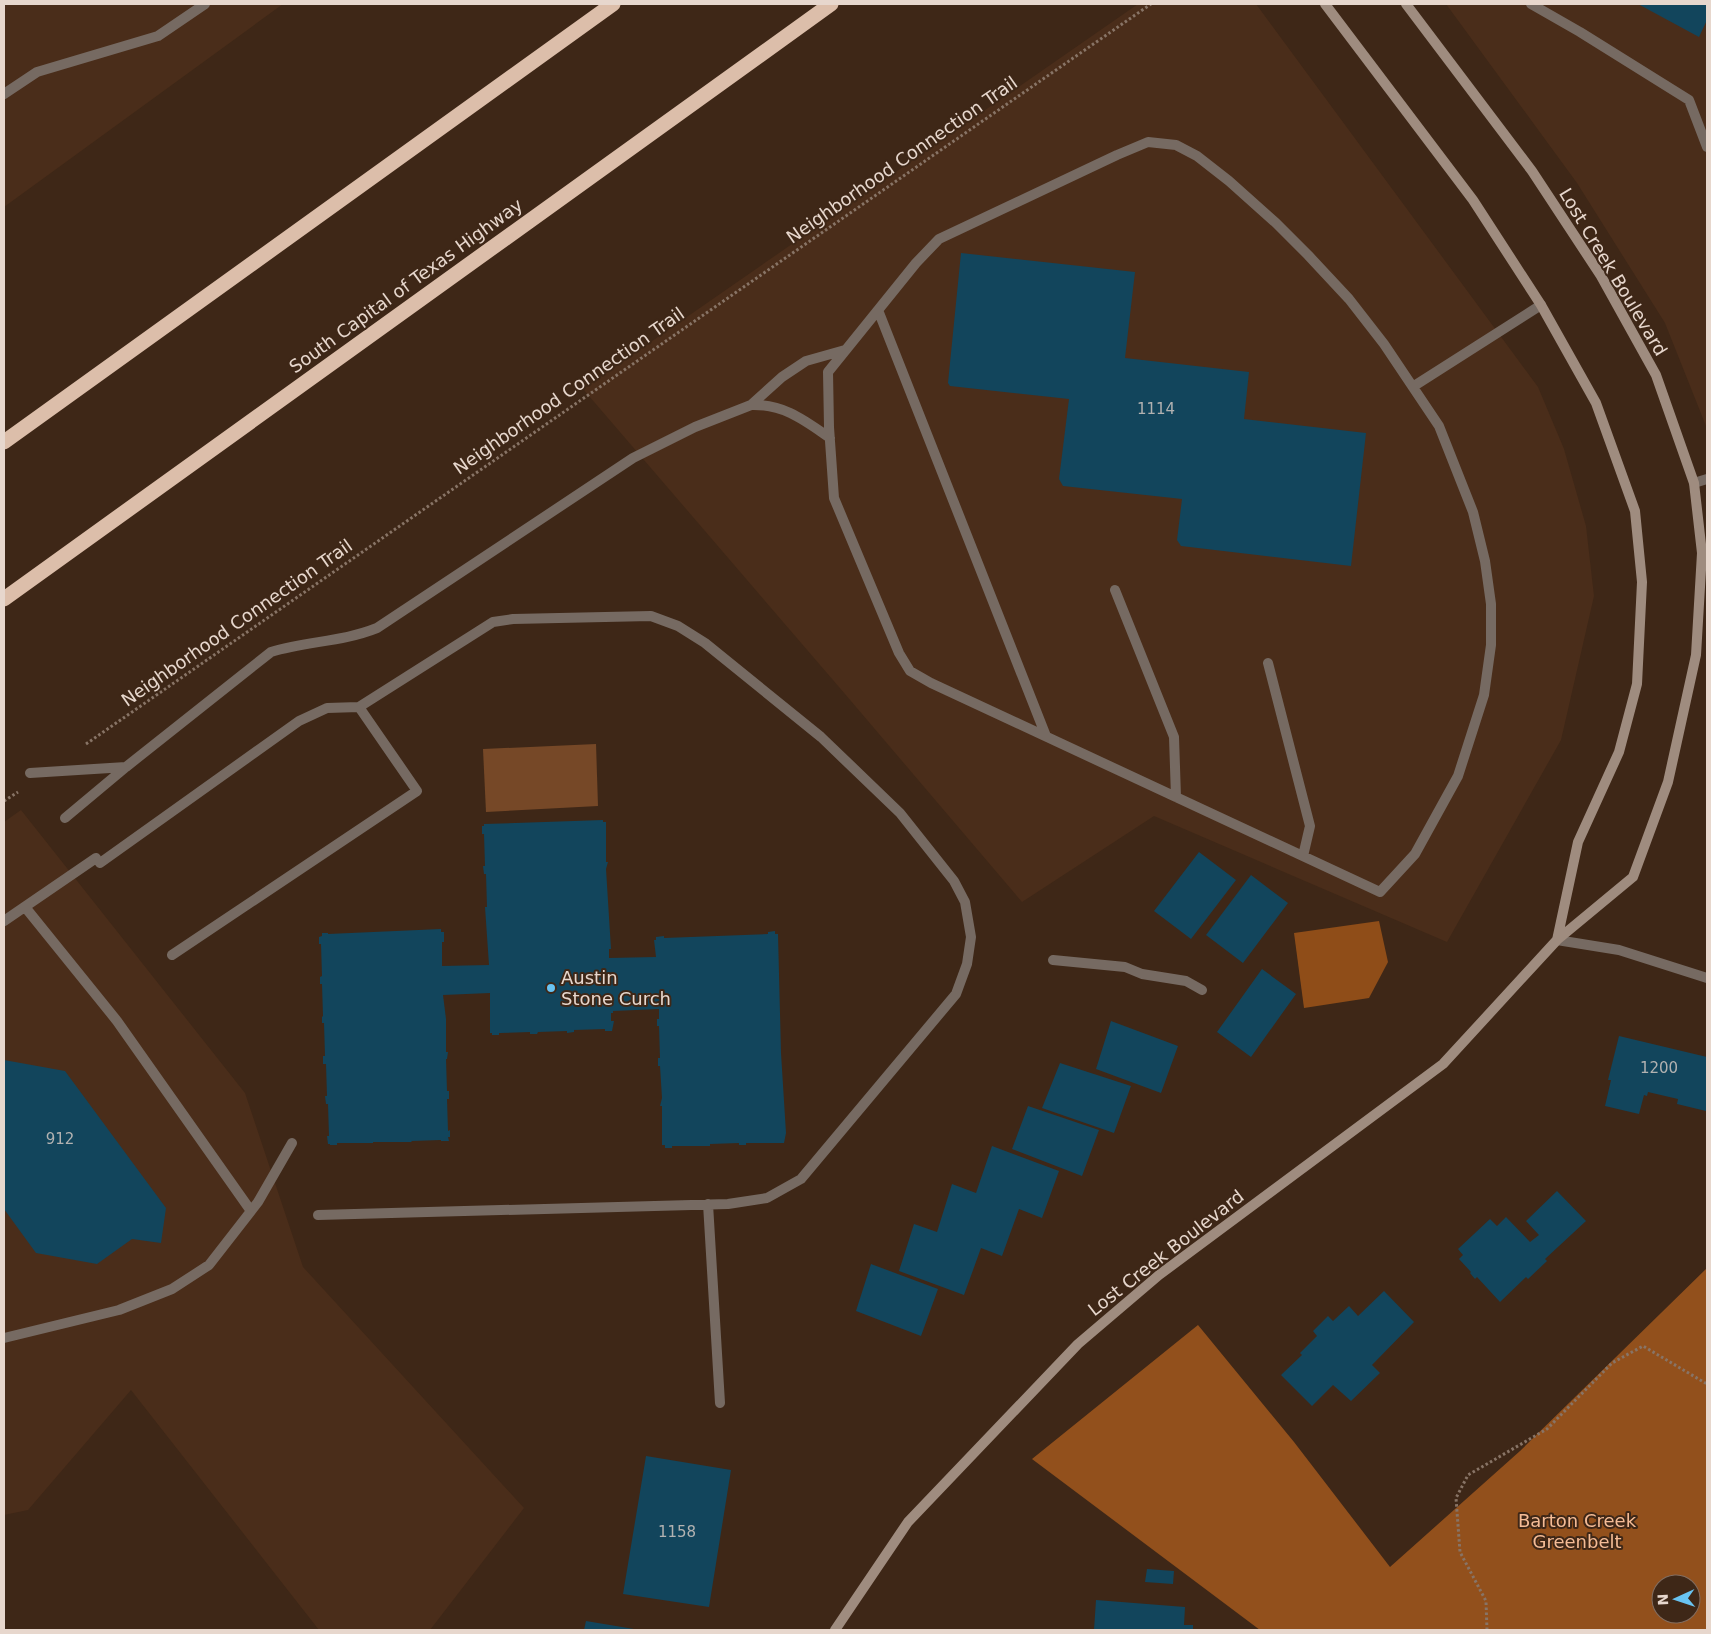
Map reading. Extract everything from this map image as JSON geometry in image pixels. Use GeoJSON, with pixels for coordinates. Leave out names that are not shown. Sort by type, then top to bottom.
{"type":"FeatureCollection","features":[{"type":"Feature","properties":{"kind":"highway"},"geometry":{"type":"LineString","coordinates":[[4,442],[613,4]]}},
{"type":"Feature","properties":{"kind":"highway","name":"South Capital of Texas Highway"},"geometry":{"type":"LineString","coordinates":[[4,599],[830,4]]}},
{"type":"Feature","properties":{"kind":"street"},"geometry":{"type":"LineString","coordinates":[[4,94],[37,72],[158,36],[205,4]]}},
{"type":"Feature","properties":{"kind":"street"},"geometry":{"type":"LineString","coordinates":[[1325,4],[1473,200],[1541,306],[1596,404],[1635,511],[1642,582],[1637,684],[1619,752],[1578,842],[1557,940],[1619,950],[1707,978]]}},
{"type":"Feature","properties":{"kind":"street","name":"Lost Creek Boulevard"},"geometry":{"type":"LineString","coordinates":[[835,1630],[908,1522],[1078,1344],[1159,1275],[1443,1064],[1557,940],[1633,876],[1668,782],[1696,655],[1702,554],[1694,483],[1656,375],[1601,276],[1532,171],[1406,4]]}},
{"type":"Feature","properties":{"kind":"street"},"geometry":{"type":"LineString","coordinates":[[1531,4],[1580,32],[1689,100],[1707,147]]}},
{"type":"Feature","properties":{"kind":"street"},"geometry":{"type":"LineString","coordinates":[[1148,142],[1176,145],[1197,156],[1229,181],[1308,255],[1355,307],[1414,386],[1439,426],[1473,512],[1485,561],[1491,612],[1491,645],[1484,695],[1458,776],[1415,854],[1380,892],[910,672],[899,653],[834,498],[828,372],[916,263],[939,239],[1148,142]]}},
{"type":"Feature","properties":{"kind":"street"},"geometry":{"type":"LineString","coordinates":[[1414,386],[1541,306]]}},
{"type":"Feature","properties":{"kind":"street"},"geometry":{"type":"LineString","coordinates":[[878,310],[1046,736]]}},
{"type":"Feature","properties":{"kind":"street"},"geometry":{"type":"LineString","coordinates":[[751,405],[782,378],[806,361],[845,350]]}},
{"type":"Feature","properties":{"kind":"street"},"geometry":{"type":"LineString","coordinates":[[65,818],[271,652],[357,636],[377,628],[633,458],[695,427],[751,405],[764,404],[787,410],[830,438]]}},
{"type":"Feature","properties":{"kind":"street"},"geometry":{"type":"LineString","coordinates":[[1694,483],[1707,479]]}},
{"type":"Feature","properties":{"kind":"street"},"geometry":{"type":"LineString","coordinates":[[1115,590],[1174,737],[1176,798]]}},
{"type":"Feature","properties":{"kind":"street"},"geometry":{"type":"LineString","coordinates":[[4,921],[98,860],[299,721],[327,708],[359,706],[493,622],[513,619],[651,616],[678,626],[705,643],[821,737],[900,813],[954,881],[965,902],[971,937],[968,964],[956,994],[801,1179],[767,1198],[728,1204],[318,1215]]}},
{"type":"Feature","properties":{"kind":"street"},"geometry":{"type":"LineString","coordinates":[[1268,663],[1310,826],[1304,856]]}},
{"type":"Feature","properties":{"kind":"street"},"geometry":{"type":"LineString","coordinates":[[172,955],[416,792],[359,706]]}},
{"type":"Feature","properties":{"kind":"street"},"geometry":{"type":"LineString","coordinates":[[30,773],[126,767]]}},
{"type":"Feature","properties":{"kind":"street"},"geometry":{"type":"LineString","coordinates":[[24,907],[117,1021],[252,1211]]}},
{"type":"Feature","properties":{"kind":"street"},"geometry":{"type":"LineString","coordinates":[[1053,960],[1125,967],[1142,974],[1186,981],[1202,990]]}},
{"type":"Feature","properties":{"kind":"street"},"geometry":{"type":"LineString","coordinates":[[4,1338],[119,1310],[172,1289],[209,1265],[252,1211],[292,1143]]}},
{"type":"Feature","properties":{"kind":"street"},"geometry":{"type":"LineString","coordinates":[[708,1204],[720,1404]]}},
{"type":"Feature","properties":{"kind":"path","name":"Neighborhood Connection Trail"},"geometry":{"type":"LineString","coordinates":[[4,801],[1150,4]]}},
{"type":"Feature","properties":{"kind":"path"},"geometry":{"type":"LineString","coordinates":[[1487,1630],[1486,1601],[1460,1552],[1456,1498],[1468,1475],[1547,1429],[1612,1363],[1643,1346],[1707,1384]]}},
{"type":"Feature","properties":{"kind":"shaded area"},"geometry":{"type":"Polygon","coordinates":[[[4,4],[283,4],[4,207],[4,4]]]}},
{"type":"Feature","properties":{"kind":"shaded area"},"geometry":{"type":"Polygon","coordinates":[[[1138,4],[1256,4],[1538,387],[1564,449],[1586,526],[1594,596],[1561,740],[1447,942],[1154,816],[1022,902],[583,389],[1138,4]]]}},
{"type":"Feature","properties":{"kind":"shaded area"},"geometry":{"type":"Polygon","coordinates":[[[1446,4],[1707,4],[1707,431],[1665,323],[1577,183],[1446,4]]]}},
{"type":"Feature","properties":{"kind":"shaded area"},"geometry":{"type":"Polygon","coordinates":[[[596,744],[598,806],[486,812],[483,749],[596,744]]]}},
{"type":"Feature","properties":{"kind":"shaded area"},"geometry":{"type":"Polygon","coordinates":[[[21,810],[245,1093],[303,1267],[524,1508],[430,1630],[319,1630],[131,1390],[28,1510],[4,1515],[4,822],[21,810]]]}},
{"type":"Feature","properties":{"kind":"shaded area"},"geometry":{"type":"Polygon","coordinates":[[[1379,921],[1388,962],[1369,998],[1304,1008],[1294,933],[1379,921]]]}},
{"type":"Feature","properties":{"kind":"green space","name":"Barton Creek Greenbelt"},"geometry":{"type":"Polygon","coordinates":[[[1707,1268],[1707,1630],[1260,1630],[1032,1459],[1198,1325],[1294,1442],[1390,1567],[1520,1451],[1707,1268]]]}},
{"type":"Feature","properties":{"kind":"building"},"geometry":{"type":"Polygon","coordinates":[[[1638,4],[1707,4],[1707,20],[1699,37],[1638,4]]]}},
{"type":"Feature","properties":{"kind":"building"},"geometry":{"type":"Polygon","coordinates":[[[961,253],[1135,272],[1125,358],[1249,372],[1244,419],[1366,433],[1351,566],[1181,546],[1177,540],[1182,499],[1063,486],[1059,479],[1069,399],[950,386],[948,383],[961,253]]]}},
{"type":"Feature","properties":{"kind":"building","name":"Austin Stone Curch"},"geometry":{"type":"Polygon","coordinates":[[[603,820],[603,822],[606,822],[606,862],[608,862],[606,869],[611,949],[609,949],[609,958],[656,957],[654,940],[656,940],[656,937],[768,934],[768,932],[775,931],[775,934],[778,934],[781,1053],[786,1133],[784,1143],[710,1144],[710,1146],[672,1146],[672,1148],[665,1148],[665,1145],[662,1145],[662,1106],[660,1106],[662,1098],[660,1066],[658,1066],[658,1058],[660,1058],[659,1026],[657,1026],[659,1009],[613,1011],[611,1013],[611,1021],[614,1021],[612,1031],[605,1031],[605,1029],[574,1030],[574,1032],[567,1033],[567,1031],[538,1032],[537,1034],[530,1034],[530,1032],[499,1033],[499,1035],[492,1035],[490,1033],[490,993],[443,995],[446,1019],[446,1052],[448,1052],[446,1059],[447,1091],[449,1091],[449,1099],[447,1099],[448,1131],[450,1130],[449,1141],[328,1144],[328,1104],[326,1104],[325,1096],[327,1096],[326,1064],[323,1064],[323,1056],[325,1056],[324,1023],[322,1023],[322,984],[320,984],[320,977],[322,976],[319,937],[322,936],[322,933],[441,929],[441,932],[444,932],[442,966],[489,965],[485,907],[487,907],[486,874],[484,874],[483,866],[485,866],[484,834],[482,834],[482,826],[484,824],[603,820]]]}},
{"type":"Feature","properties":{"kind":"building"},"geometry":{"type":"Polygon","coordinates":[[[1199,852],[1236,880],[1191,939],[1154,911],[1199,852]]]}},
{"type":"Feature","properties":{"kind":"building"},"geometry":{"type":"Polygon","coordinates":[[[1251,875],[1288,903],[1243,963],[1206,935],[1251,875]]]}},
{"type":"Feature","properties":{"kind":"building"},"geometry":{"type":"Polygon","coordinates":[[[1262,969],[1296,994],[1251,1057],[1217,1032],[1262,969]]]}},
{"type":"Feature","properties":{"kind":"building"},"geometry":{"type":"Polygon","coordinates":[[[1111,1021],[1178,1046],[1161,1093],[1096,1069],[1111,1021]]]}},
{"type":"Feature","properties":{"kind":"building"},"geometry":{"type":"Polygon","coordinates":[[[1619,1036],[1707,1057],[1706,1111],[1677,1104],[1678,1099],[1648,1092],[1647,1096],[1644,1095],[1639,1114],[1605,1106],[1611,1080],[1608,1080],[1619,1036]]]}},
{"type":"Feature","properties":{"kind":"building"},"geometry":{"type":"Polygon","coordinates":[[[4,1060],[65,1071],[166,1208],[161,1243],[132,1239],[97,1264],[36,1253],[4,1209],[4,1060]]]}},
{"type":"Feature","properties":{"kind":"building"},"geometry":{"type":"Polygon","coordinates":[[[1060,1063],[1131,1086],[1114,1133],[1042,1108],[1060,1063]]]}},
{"type":"Feature","properties":{"kind":"building"},"geometry":{"type":"Polygon","coordinates":[[[1028,1106],[1099,1130],[1082,1176],[1012,1149],[1028,1106]]]}},
{"type":"Feature","properties":{"kind":"building"},"geometry":{"type":"Polygon","coordinates":[[[992,1146],[1059,1171],[1042,1218],[1019,1209],[1002,1256],[981,1248],[964,1295],[899,1271],[914,1224],[937,1232],[952,1184],[976,1193],[992,1146]]]}},
{"type":"Feature","properties":{"kind":"building"},"geometry":{"type":"Polygon","coordinates":[[[1557,1191],[1586,1221],[1545,1259],[1547,1261],[1528,1279],[1526,1277],[1500,1302],[1477,1277],[1475,1279],[1470,1273],[1459,1259],[1463,1255],[1458,1249],[1490,1219],[1497,1226],[1506,1217],[1530,1242],[1539,1235],[1526,1221],[1557,1191]]]}},
{"type":"Feature","properties":{"kind":"building"},"geometry":{"type":"Polygon","coordinates":[[[871,1264],[938,1289],[921,1336],[856,1311],[871,1264]]]}},
{"type":"Feature","properties":{"kind":"building"},"geometry":{"type":"Polygon","coordinates":[[[1384,1291],[1414,1322],[1372,1365],[1380,1373],[1351,1401],[1333,1385],[1312,1406],[1281,1375],[1302,1355],[1300,1353],[1317,1336],[1313,1331],[1328,1316],[1333,1321],[1349,1306],[1358,1316],[1384,1291]]]}},
{"type":"Feature","properties":{"kind":"building"},"geometry":{"type":"Polygon","coordinates":[[[646,1456],[731,1470],[709,1607],[623,1594],[646,1456]]]}},
{"type":"Feature","properties":{"kind":"building"},"geometry":{"type":"Polygon","coordinates":[[[1147,1569],[1174,1571],[1173,1584],[1145,1582],[1147,1569]]]}},
{"type":"Feature","properties":{"kind":"building"},"geometry":{"type":"Polygon","coordinates":[[[1096,1600],[1185,1607],[1184,1625],[1193,1625],[1193,1630],[1094,1630],[1096,1600]]]}},
{"type":"Feature","properties":{"kind":"building"},"geometry":{"type":"Polygon","coordinates":[[[586,1621],[634,1629],[634,1630],[584,1630],[586,1621]]]}},
{"type":"Feature","properties":{"kind":"place","name":"Austin Stone Curch"},"geometry":{"type":"Point","coordinates":[551,988]}}]}
